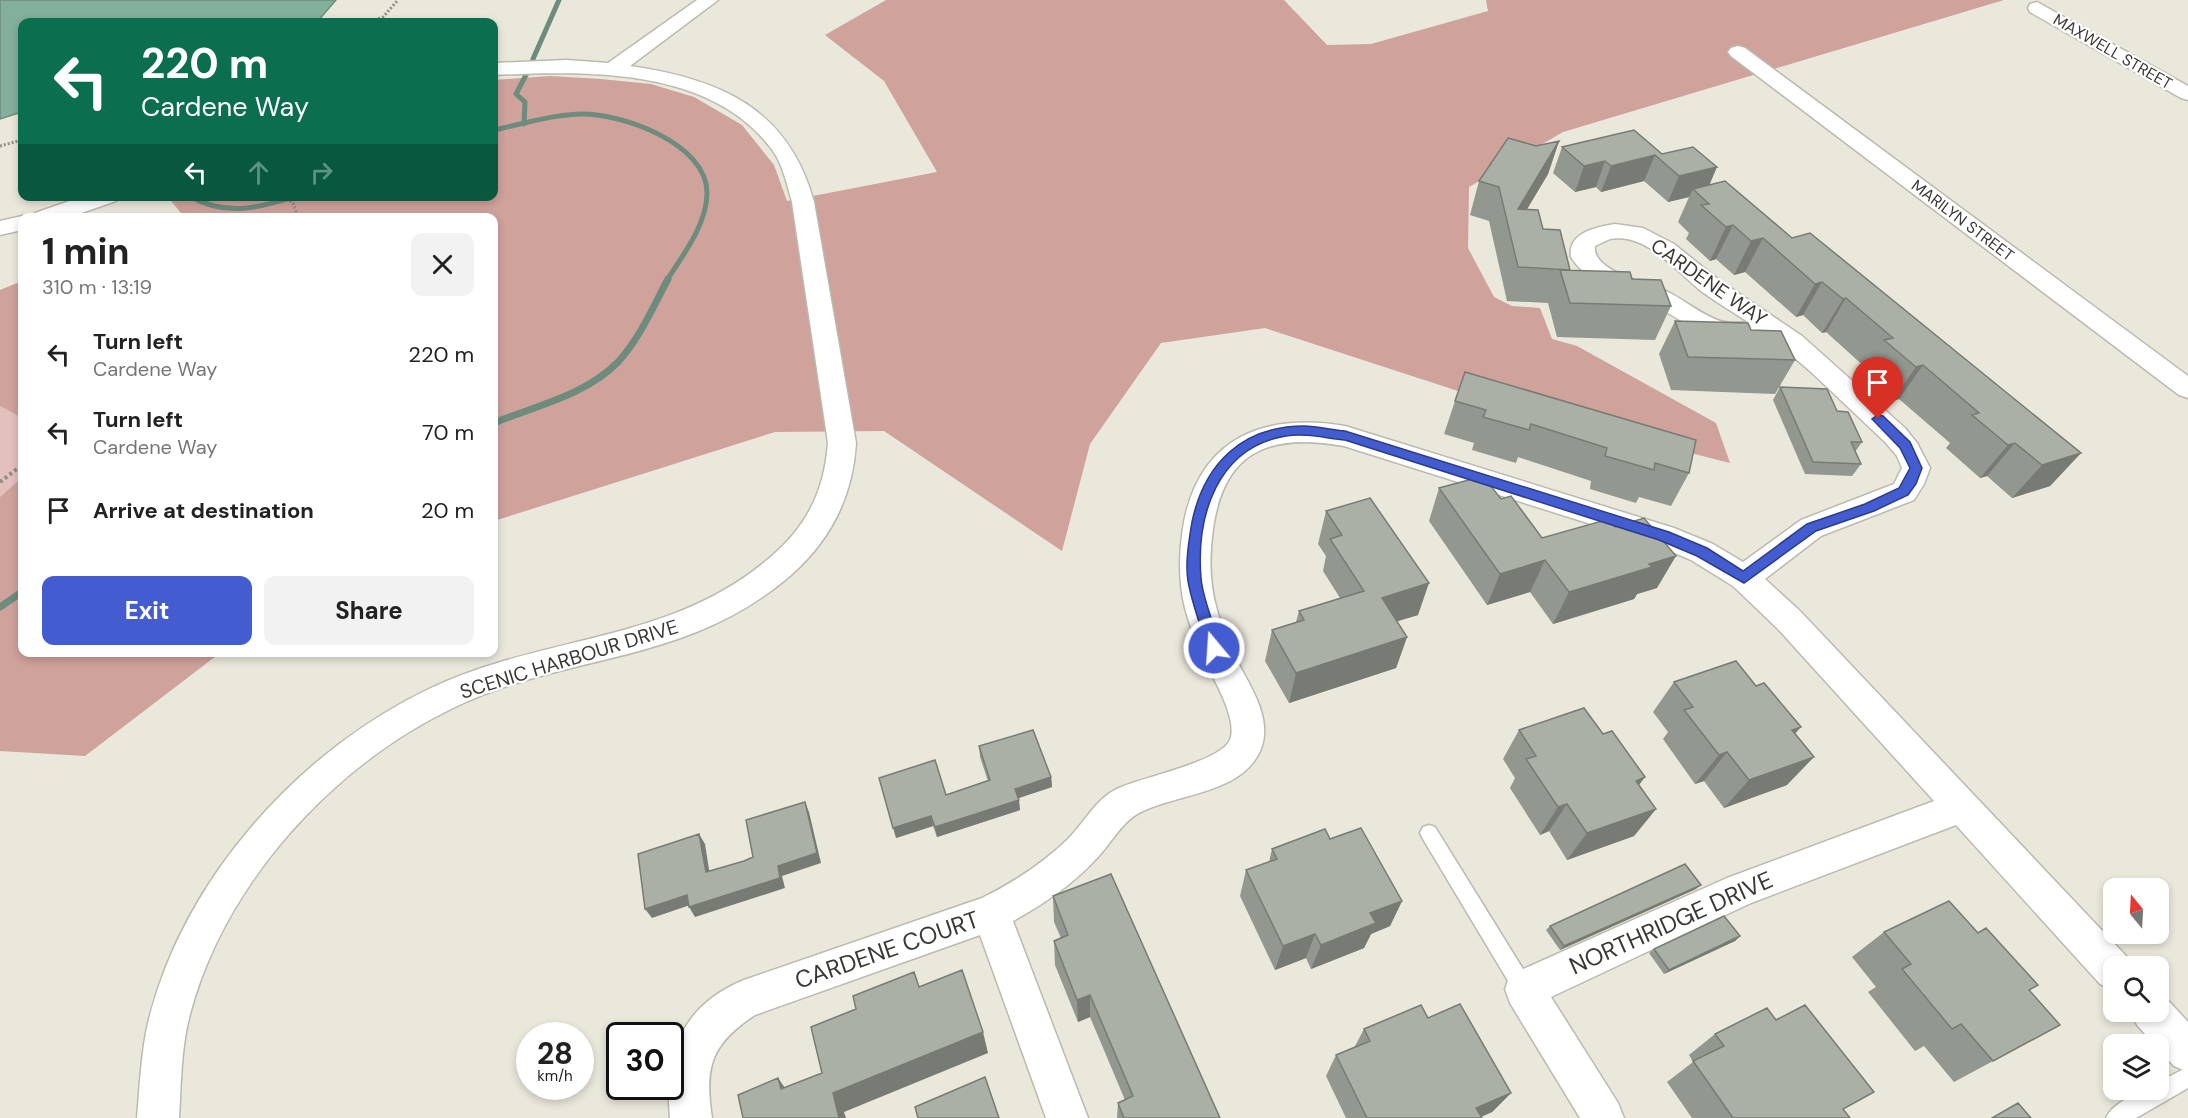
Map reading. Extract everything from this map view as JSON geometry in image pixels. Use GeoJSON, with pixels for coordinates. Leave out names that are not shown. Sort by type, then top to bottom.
{"type":"FeatureCollection","features":[{"type":"Feature","properties":{"kind":"street"},"geometry":{"type":"LineString","coordinates":[[612,69],[709,0]]}},
{"type":"Feature","properties":{"kind":"street","name":"MAXWELL STREET"},"geometry":{"type":"LineString","coordinates":[[2037,8],[2188,94]]}},
{"type":"Feature","properties":{"kind":"street","name":"MARILYN STREET"},"geometry":{"type":"LineString","coordinates":[[1738,52],[2188,389]]}},
{"type":"Feature","properties":{"kind":"street","name":"SCENIC HARBOUR DRIVE"},"geometry":{"type":"LineString","coordinates":[[158,1118],[163,1056],[172,1006],[194,948],[217,903],[245,861],[277,822],[321,780],[361,747],[404,719],[467,687],[496,677],[654,636],[707,616],[746,593],[788,560],[817,528],[833,498],[842,463],[842,443],[803,202],[795,173],[781,147],[768,132],[734,105],[690,85],[665,78],[612,69],[541,66],[498,69]]}},
{"type":"Feature","properties":{"kind":"street"},"geometry":{"type":"LineString","coordinates":[[58,213],[93,201]]}},
{"type":"Feature","properties":{"kind":"street"},"geometry":{"type":"LineString","coordinates":[[0,228],[18,224]]}},
{"type":"Feature","properties":{"kind":"street","name":"CARDENE WAY"},"geometry":{"type":"LineString","coordinates":[[1744,578],[1811,528],[1904,492],[1916,468],[1905,445],[1792,341],[1724,295],[1665,247],[1635,233],[1612,230],[1584,243],[1581,250],[1584,260],[1595,269],[1612,279],[1657,297],[1711,326],[1732,331],[1774,329]]}},
{"type":"Feature","properties":{"kind":"street"},"geometry":{"type":"LineString","coordinates":[[991,913],[1029,893],[1062,869],[1089,842],[1109,815],[1123,803],[1139,795],[1226,767],[1239,756],[1245,745],[1249,728],[1246,716],[1214,648],[1194,579],[1195,541],[1202,506],[1211,481],[1225,461],[1246,445],[1285,432],[1325,432],[1345,436],[1664,536],[1702,552],[1744,578],[1789,620],[1960,808],[2103,959]]}},
{"type":"Feature","properties":{"kind":"street","name":"NORTHRIDGE DRIVE"},"geometry":{"type":"LineString","coordinates":[[1524,989],[1740,890],[1960,808]]}},
{"type":"Feature","properties":{"kind":"street","name":"CARDENE COURT"},"geometry":{"type":"LineString","coordinates":[[692,1118],[687,1094],[687,1075],[691,1059],[710,1026],[726,1010],[744,999],[991,913],[1067,1118]]}},
{"type":"Feature","properties":{"kind":"street"},"geometry":{"type":"LineString","coordinates":[[1524,989],[1603,1118]]}},
{"type":"Feature","properties":{"kind":"street"},"geometry":{"type":"LineString","coordinates":[[2161,1022],[2188,1052]]}},
{"type":"Feature","properties":{"kind":"lane"},"geometry":{"type":"LineString","coordinates":[[1430,833],[1524,989]]}},
{"type":"Feature","properties":{"kind":"lane"},"geometry":{"type":"LineString","coordinates":[[2116,1118],[2188,1077]]}},
{"type":"Feature","properties":{"kind":"path"},"geometry":{"type":"LineString","coordinates":[[381,18],[398,0]]}},
{"type":"Feature","properties":{"kind":"path"},"geometry":{"type":"LineString","coordinates":[[0,146],[18,141]]}},
{"type":"Feature","properties":{"kind":"path"},"geometry":{"type":"LineString","coordinates":[[0,482],[18,468]]}},
{"type":"Feature","properties":{"kind":"shaded area"},"geometry":{"type":"Polygon","coordinates":[[[0,0],[336,0],[320,18],[18,18],[18,113],[0,119],[0,0]]]}},
{"type":"Feature","properties":{"kind":"shaded area"},"geometry":{"type":"Polygon","coordinates":[[[886,0],[1284,0],[1327,45],[1371,44],[1488,11],[1486,0],[2004,0],[1563,132],[1469,187],[1468,248],[1494,297],[1512,306],[1540,308],[1552,339],[1577,346],[1716,423],[1730,463],[1501,405],[1265,328],[1161,343],[1090,444],[1062,551],[884,431],[775,432],[498,520],[498,213],[181,213],[171,201],[498,201],[498,80],[550,76],[651,84],[694,97],[742,125],[774,165],[787,201],[937,172],[884,81],[825,35],[886,0]]]}},
{"type":"Feature","properties":{"kind":"shaded area"},"geometry":{"type":"Polygon","coordinates":[[[18,283],[18,416],[0,406],[0,290],[18,283]]]}},
{"type":"Feature","properties":{"kind":"shaded area"},"geometry":{"type":"Polygon","coordinates":[[[0,406],[18,416],[18,481],[0,497],[0,406]]]}},
{"type":"Feature","properties":{"kind":"shaded area"},"geometry":{"type":"Polygon","coordinates":[[[18,481],[18,657],[215,657],[85,756],[0,751],[0,497],[18,481]]]}},
{"type":"Feature","properties":{"kind":"building"},"geometry":{"type":"Polygon","coordinates":[[[1634,130],[1662,154],[1693,147],[1717,167],[1679,176],[1655,155],[1611,166],[1605,161],[1584,166],[1562,147],[1634,130]]]}},
{"type":"Feature","properties":{"kind":"building"},"geometry":{"type":"Polygon","coordinates":[[[1508,138],[1536,146],[1559,141],[1518,209],[1538,210],[1543,229],[1560,230],[1570,270],[1518,267],[1499,187],[1479,181],[1508,138]]]}},
{"type":"Feature","properties":{"kind":"building"},"geometry":{"type":"Polygon","coordinates":[[[1725,181],[1792,238],[1810,233],[2081,453],[2042,465],[2015,443],[2008,445],[1972,415],[1979,413],[1923,365],[1916,367],[1884,340],[1893,338],[1846,298],[1843,299],[1822,282],[1815,284],[1763,238],[1751,241],[1733,225],[1726,227],[1701,205],[1709,204],[1693,189],[1725,181]]]}},
{"type":"Feature","properties":{"kind":"building"},"geometry":{"type":"Polygon","coordinates":[[[1560,270],[1630,272],[1632,279],[1661,280],[1671,306],[1570,303],[1560,270]]]}},
{"type":"Feature","properties":{"kind":"building"},"geometry":{"type":"Polygon","coordinates":[[[1675,321],[1748,323],[1751,330],[1781,331],[1795,360],[1688,357],[1675,321]]]}},
{"type":"Feature","properties":{"kind":"building"},"geometry":{"type":"Polygon","coordinates":[[[1465,372],[1696,440],[1689,473],[1655,463],[1654,470],[1605,456],[1607,448],[1531,424],[1529,430],[1483,417],[1486,410],[1455,401],[1465,372]]]}},
{"type":"Feature","properties":{"kind":"building"},"geometry":{"type":"Polygon","coordinates":[[[1780,387],[1827,389],[1837,411],[1848,412],[1862,442],[1851,442],[1861,464],[1813,462],[1780,387]]]}},
{"type":"Feature","properties":{"kind":"building"},"geometry":{"type":"Polygon","coordinates":[[[1483,476],[1501,499],[1511,496],[1542,538],[1609,519],[1615,527],[1644,518],[1676,556],[1649,564],[1652,567],[1569,592],[1545,560],[1500,574],[1439,488],[1483,476]]]}},
{"type":"Feature","properties":{"kind":"building"},"geometry":{"type":"Polygon","coordinates":[[[1370,498],[1429,583],[1382,598],[1407,637],[1296,673],[1272,630],[1304,620],[1299,611],[1364,591],[1330,539],[1342,535],[1326,511],[1370,498]]]}},
{"type":"Feature","properties":{"kind":"building"},"geometry":{"type":"Polygon","coordinates":[[[1736,661],[1756,686],[1764,683],[1801,727],[1792,730],[1814,757],[1749,780],[1727,752],[1719,755],[1684,710],[1693,707],[1674,682],[1736,661]]]}},
{"type":"Feature","properties":{"kind":"building"},"geometry":{"type":"Polygon","coordinates":[[[1584,708],[1603,734],[1612,731],[1645,777],[1636,781],[1656,809],[1587,833],[1567,804],[1558,807],[1526,759],[1536,756],[1519,730],[1584,708]]]}},
{"type":"Feature","properties":{"kind":"building"},"geometry":{"type":"Polygon","coordinates":[[[1033,730],[1051,777],[1015,789],[1019,800],[935,827],[931,816],[893,828],[879,778],[935,760],[946,795],[990,780],[979,746],[1033,730]]]}},
{"type":"Feature","properties":{"kind":"building"},"geometry":{"type":"Polygon","coordinates":[[[805,802],[817,853],[778,866],[780,878],[689,907],[687,895],[645,909],[638,854],[699,834],[706,872],[744,861],[753,857],[746,820],[805,802]]]}},
{"type":"Feature","properties":{"kind":"building"},"geometry":{"type":"Polygon","coordinates":[[[1361,828],[1402,901],[1370,913],[1376,923],[1321,945],[1315,934],[1283,946],[1246,870],[1277,859],[1272,849],[1325,829],[1330,839],[1361,828]]]}},
{"type":"Feature","properties":{"kind":"building"},"geometry":{"type":"Polygon","coordinates":[[[1685,864],[1701,885],[1564,946],[1550,926],[1685,864]]]}},
{"type":"Feature","properties":{"kind":"building"},"geometry":{"type":"Polygon","coordinates":[[[1111,874],[1220,1118],[1124,1118],[1118,1103],[1133,1096],[1090,995],[1077,1000],[1054,941],[1068,935],[1053,896],[1111,874]]]}},
{"type":"Feature","properties":{"kind":"building"},"geometry":{"type":"Polygon","coordinates":[[[1949,901],[1978,933],[1986,928],[2038,985],[2029,990],[2060,1025],[1993,1061],[1961,1024],[1952,1029],[1902,969],[1911,964],[1884,932],[1949,901]]]}},
{"type":"Feature","properties":{"kind":"building"},"geometry":{"type":"Polygon","coordinates":[[[1724,916],[1740,936],[1669,970],[1654,949],[1724,916]]]}},
{"type":"Feature","properties":{"kind":"building"},"geometry":{"type":"Polygon","coordinates":[[[962,970],[983,1032],[833,1093],[839,1118],[743,1118],[738,1095],[778,1078],[781,1089],[822,1073],[811,1027],[856,1009],[853,996],[914,972],[919,987],[962,970]]]}},
{"type":"Feature","properties":{"kind":"building"},"geometry":{"type":"Polygon","coordinates":[[[1460,1004],[1511,1093],[1476,1108],[1482,1118],[1367,1118],[1336,1055],[1370,1041],[1364,1029],[1421,1005],[1428,1018],[1460,1004]]]}},
{"type":"Feature","properties":{"kind":"building"},"geometry":{"type":"Polygon","coordinates":[[[1805,1005],[1874,1092],[1843,1109],[1850,1118],[1733,1118],[1693,1061],[1724,1046],[1715,1034],[1767,1008],[1776,1020],[1805,1005]]]}},
{"type":"Feature","properties":{"kind":"building"},"geometry":{"type":"Polygon","coordinates":[[[985,1077],[999,1118],[918,1118],[915,1107],[985,1077]]]}},
{"type":"Feature","properties":{"kind":"building"},"geometry":{"type":"Polygon","coordinates":[[[2018,1103],[2031,1118],[1992,1118],[2018,1103]]]}},
{"type":"Feature","properties":{"kind":"waterway"},"geometry":{"type":"LineString","coordinates":[[533,59],[559,0]]}},
{"type":"Feature","properties":{"kind":"waterway"},"geometry":{"type":"LineString","coordinates":[[524,123],[525,102],[516,94],[527,73]]}},
{"type":"Feature","properties":{"kind":"waterway"},"geometry":{"type":"LineString","coordinates":[[524,123],[580,114],[617,119],[659,134],[693,159],[703,175],[707,193],[706,205],[699,228],[667,280]]}},
{"type":"Feature","properties":{"kind":"waterway"},"geometry":{"type":"LineString","coordinates":[[498,129],[524,123]]}},
{"type":"Feature","properties":{"kind":"waterway"},"geometry":{"type":"LineString","coordinates":[[199,201],[216,207],[229,208],[256,207],[279,201]]}},
{"type":"Feature","properties":{"kind":"waterway"},"geometry":{"type":"LineString","coordinates":[[498,421],[576,391],[605,373],[618,362],[633,343],[668,279]]}},
{"type":"Feature","properties":{"kind":"waterway"},"geometry":{"type":"LineString","coordinates":[[0,607],[18,595]]}},
{"type":"Feature","properties":{"kind":"route"},"geometry":{"type":"LineString","coordinates":[[1214,648],[1194,579],[1195,541],[1202,506],[1211,481],[1225,461],[1246,445],[1263,438],[1285,432],[1305,431],[1345,436],[1664,536],[1702,552],[1744,578],[1811,528],[1891,499],[1904,492],[1916,468],[1905,445],[1878,419]]}}]}
